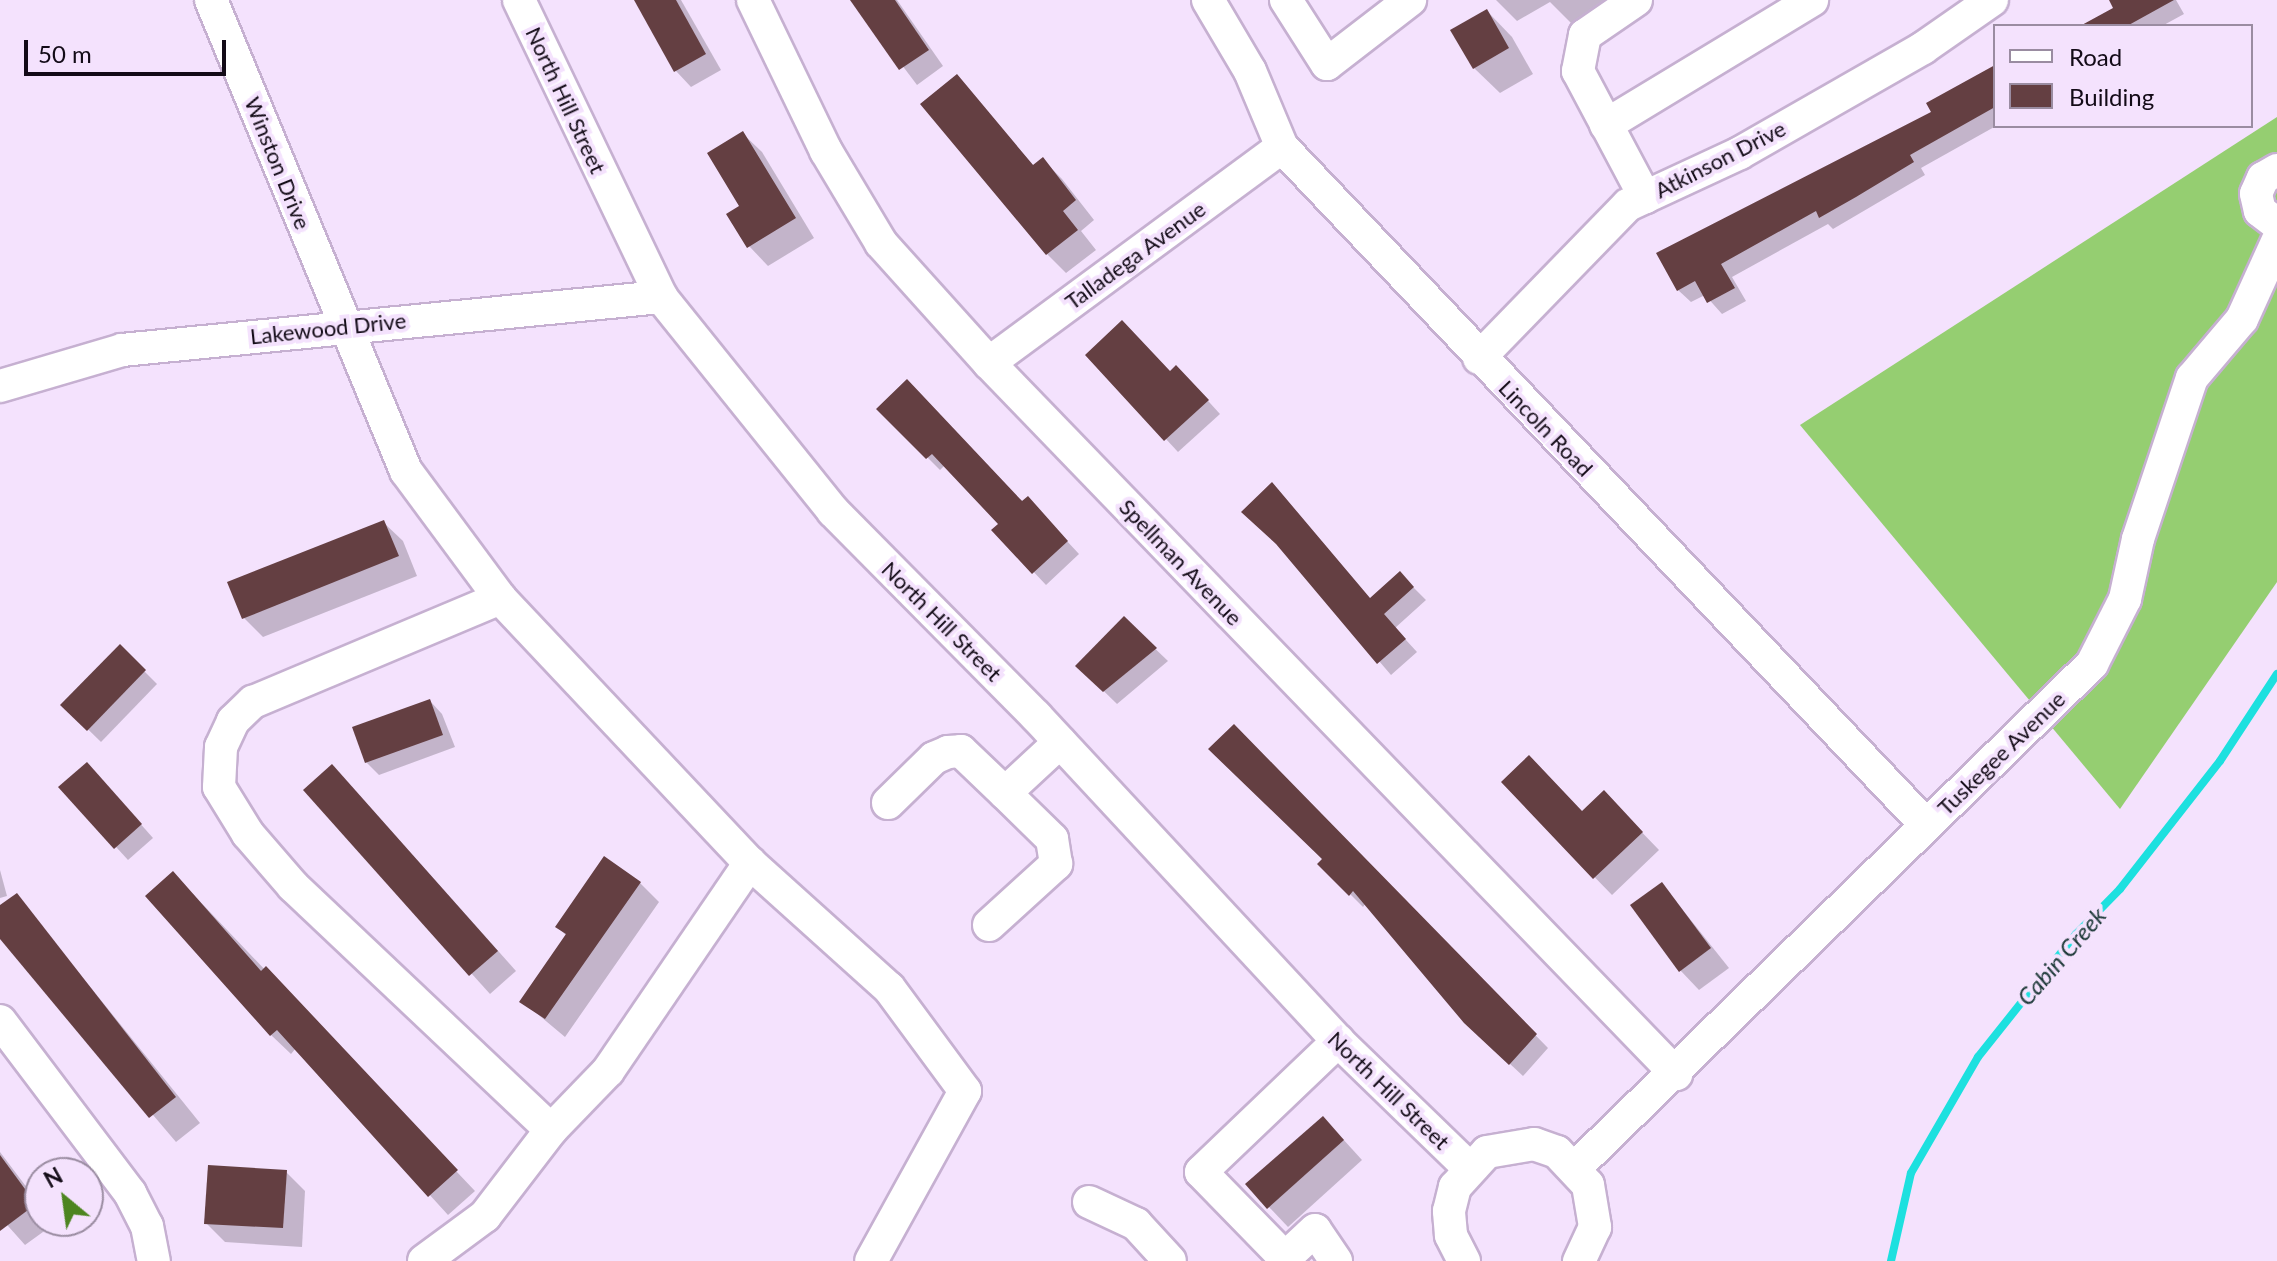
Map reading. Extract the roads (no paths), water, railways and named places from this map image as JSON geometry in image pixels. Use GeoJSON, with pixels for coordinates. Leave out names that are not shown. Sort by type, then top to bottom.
{"type":"FeatureCollection","features":[{"type":"Feature","properties":{"kind":"street","name":"Winston Drive"},"geometry":{"type":"LineString","coordinates":[[211,0],[406,471],[500,598],[750,863],[889,988],[965,1091],[871,1261]]}},
{"type":"Feature","properties":{"kind":"street","name":"North Hill Street"},"geometry":{"type":"LineString","coordinates":[[519,0],[661,297],[833,511],[1060,742],[1338,1041],[1468,1167]]}},
{"type":"Feature","properties":{"kind":"street","name":"Spellman Avenue"},"geometry":{"type":"LineString","coordinates":[[753,0],[826,151],[881,243],[989,363],[1676,1074]]}},
{"type":"Feature","properties":{"kind":"street","name":"Lincoln Road"},"geometry":{"type":"LineString","coordinates":[[1208,0],[1250,71],[1282,147],[1479,358],[1926,825]]}},
{"type":"Feature","properties":{"kind":"street"},"geometry":{"type":"LineString","coordinates":[[1286,0],[1327,64],[1410,0]]}},
{"type":"Feature","properties":{"kind":"street"},"geometry":{"type":"LineString","coordinates":[[1636,0],[1603,20],[1580,45],[1578,71],[1645,197]]}},
{"type":"Feature","properties":{"kind":"street"},"geometry":{"type":"LineString","coordinates":[[1606,125],[1812,0]]}},
{"type":"Feature","properties":{"kind":"street","name":"Atkinson Drive"},"geometry":{"type":"LineString","coordinates":[[1479,358],[1622,210],[1740,153],[1923,48],[1992,0]]}},
{"type":"Feature","properties":{"kind":"street","name":"Talladega Avenue"},"geometry":{"type":"LineString","coordinates":[[989,363],[1282,147]]}},
{"type":"Feature","properties":{"kind":"street"},"geometry":{"type":"LineString","coordinates":[[2277,170],[2263,178],[2256,194],[2260,211],[2277,224]]}},
{"type":"Feature","properties":{"kind":"street","name":"Tuskegee Avenue"},"geometry":{"type":"LineString","coordinates":[[1576,1167],[1676,1074],[2092,664],[2125,599],[2150,500],[2192,378],[2242,319],[2277,242]]}},
{"type":"Feature","properties":{"kind":"street","name":"Lakewood Drive"},"geometry":{"type":"LineString","coordinates":[[0,386],[122,350],[661,297]]}},
{"type":"Feature","properties":{"kind":"street"},"geometry":{"type":"LineString","coordinates":[[500,598],[253,702],[233,721],[221,747],[219,787],[248,834],[293,886],[551,1130]]}},
{"type":"Feature","properties":{"kind":"street"},"geometry":{"type":"LineString","coordinates":[[1005,793],[1060,742]]}},
{"type":"Feature","properties":{"kind":"street"},"geometry":{"type":"LineString","coordinates":[[888,803],[934,758],[961,751],[1052,839],[1056,864],[989,925]]}},
{"type":"Feature","properties":{"kind":"street"},"geometry":{"type":"LineString","coordinates":[[424,1261],[485,1216],[551,1130],[608,1071],[750,863]]}},
{"type":"Feature","properties":{"kind":"street"},"geometry":{"type":"LineString","coordinates":[[0,1021],[130,1193],[147,1226],[154,1261]]}},
{"type":"Feature","properties":{"kind":"street"},"geometry":{"type":"LineString","coordinates":[[1336,1261],[1315,1230],[1285,1258],[1201,1172],[1338,1041]]}},
{"type":"Feature","properties":{"kind":"street"},"geometry":{"type":"LineString","coordinates":[[1460,1260],[1451,1235],[1449,1211],[1455,1187],[1468,1167],[1487,1152],[1534,1144],[1557,1152],[1576,1167],[1595,1206],[1595,1227],[1579,1261]]}},
{"type":"Feature","properties":{"kind":"street"},"geometry":{"type":"LineString","coordinates":[[1089,1202],[1136,1224],[1170,1261]]}},
{"type":"Feature","properties":{"kind":"waterway","name":"Cabin Creek"},"geometry":{"type":"LineString","coordinates":[[1891,1261],[1911,1173],[1978,1057],[2076,934],[2120,889],[2220,761],[2277,674]]}}]}
